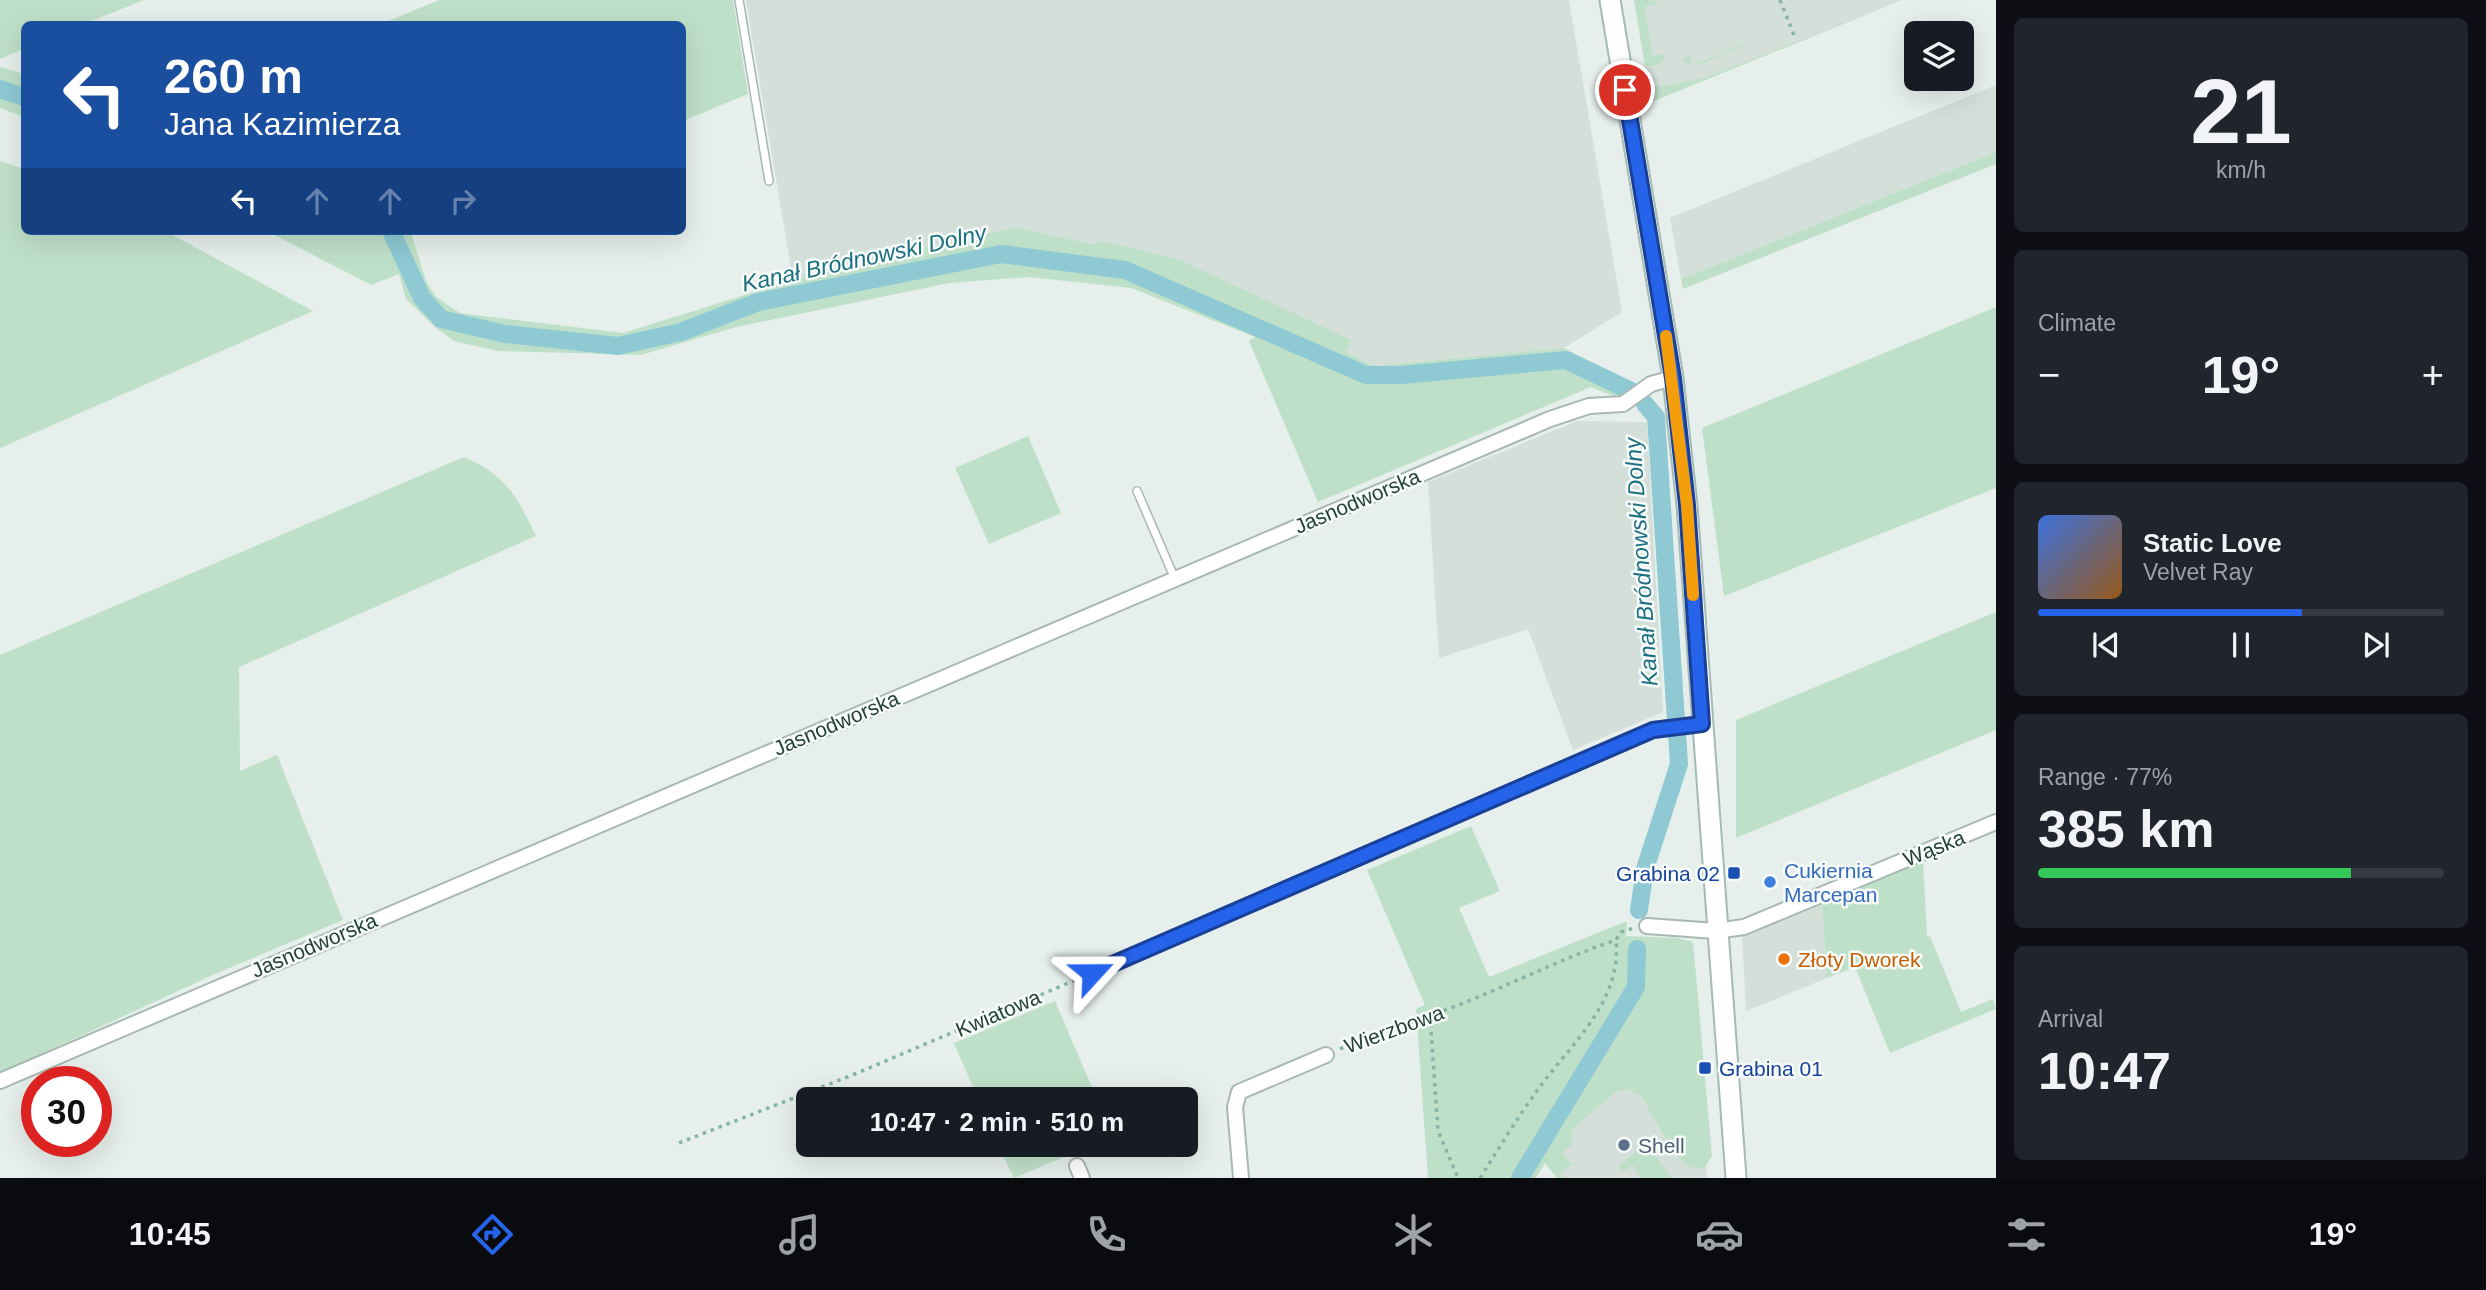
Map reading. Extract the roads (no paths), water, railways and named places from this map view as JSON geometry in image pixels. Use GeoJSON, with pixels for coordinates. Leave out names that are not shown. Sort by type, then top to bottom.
{"type":"FeatureCollection","features":[{"type":"Feature","properties":{"kind":"main road"},"geometry":{"type":"LineString","coordinates":[[1610,0],[1673,378],[1687,505],[1735,1178]]}},
{"type":"Feature","properties":{"kind":"street","name":"Jasnodworska"},"geometry":{"type":"LineString","coordinates":[[0,1081],[1550,419],[1589,406],[1623,404],[1651,384],[1673,378]]}},
{"type":"Feature","properties":{"kind":"street"},"geometry":{"type":"LineString","coordinates":[[1092,973],[1653,730],[1702,724]]}},
{"type":"Feature","properties":{"kind":"street","name":"Wąska"},"geometry":{"type":"LineString","coordinates":[[1716,931],[1744,927],[1996,822]]}},
{"type":"Feature","properties":{"kind":"street"},"geometry":{"type":"LineString","coordinates":[[1647,926],[1716,931]]}},
{"type":"Feature","properties":{"kind":"street","name":"Wierzbowa"},"geometry":{"type":"LineString","coordinates":[[1241,1178],[1235,1107],[1239,1092],[1326,1055]]}},
{"type":"Feature","properties":{"kind":"lane"},"geometry":{"type":"LineString","coordinates":[[739,0],[769,181]]}},
{"type":"Feature","properties":{"kind":"lane"},"geometry":{"type":"LineString","coordinates":[[1137,491],[1175,579]]}},
{"type":"Feature","properties":{"kind":"waterway","name":"Kanał Bródnowski Dolny"},"geometry":{"type":"LineString","coordinates":[[0,89],[21,96]]}},
{"type":"Feature","properties":{"kind":"waterway","name":"Kanał Bródnowski Dolny"},"geometry":{"type":"LineString","coordinates":[[393,235],[422,298],[441,319],[505,334],[618,346],[681,332],[758,302],[1001,254],[1125,270],[1366,375],[1401,375],[1566,360],[1629,390]]}},
{"type":"Feature","properties":{"kind":"waterway","name":"Kanał Bródnowski Dolny"},"geometry":{"type":"LineString","coordinates":[[1645,404],[1656,417],[1676,720]]}},
{"type":"Feature","properties":{"kind":"waterway","name":"Kanał Bródnowski Dolny"},"geometry":{"type":"LineString","coordinates":[[1639,910],[1645,869],[1679,764],[1677,733]]}},
{"type":"Feature","properties":{"kind":"waterway","name":"Kanał Bródnowski Dolny"},"geometry":{"type":"LineString","coordinates":[[1520,1178],[1636,987],[1637,949]]}},
{"type":"Feature","properties":{"kind":"place","name":"Grabina 02"},"geometry":{"type":"Point","coordinates":[1734,873]}},
{"type":"Feature","properties":{"kind":"place","name":"Cukiernia Marcepan"},"geometry":{"type":"Point","coordinates":[1770,882]}},
{"type":"Feature","properties":{"kind":"place","name":"Złoty Dworek"},"geometry":{"type":"Point","coordinates":[1784,959]}},
{"type":"Feature","properties":{"kind":"place","name":"Grabina 01"},"geometry":{"type":"Point","coordinates":[1705,1068]}},
{"type":"Feature","properties":{"kind":"place","name":"Shell"},"geometry":{"type":"Point","coordinates":[1624,1145]}}]}
